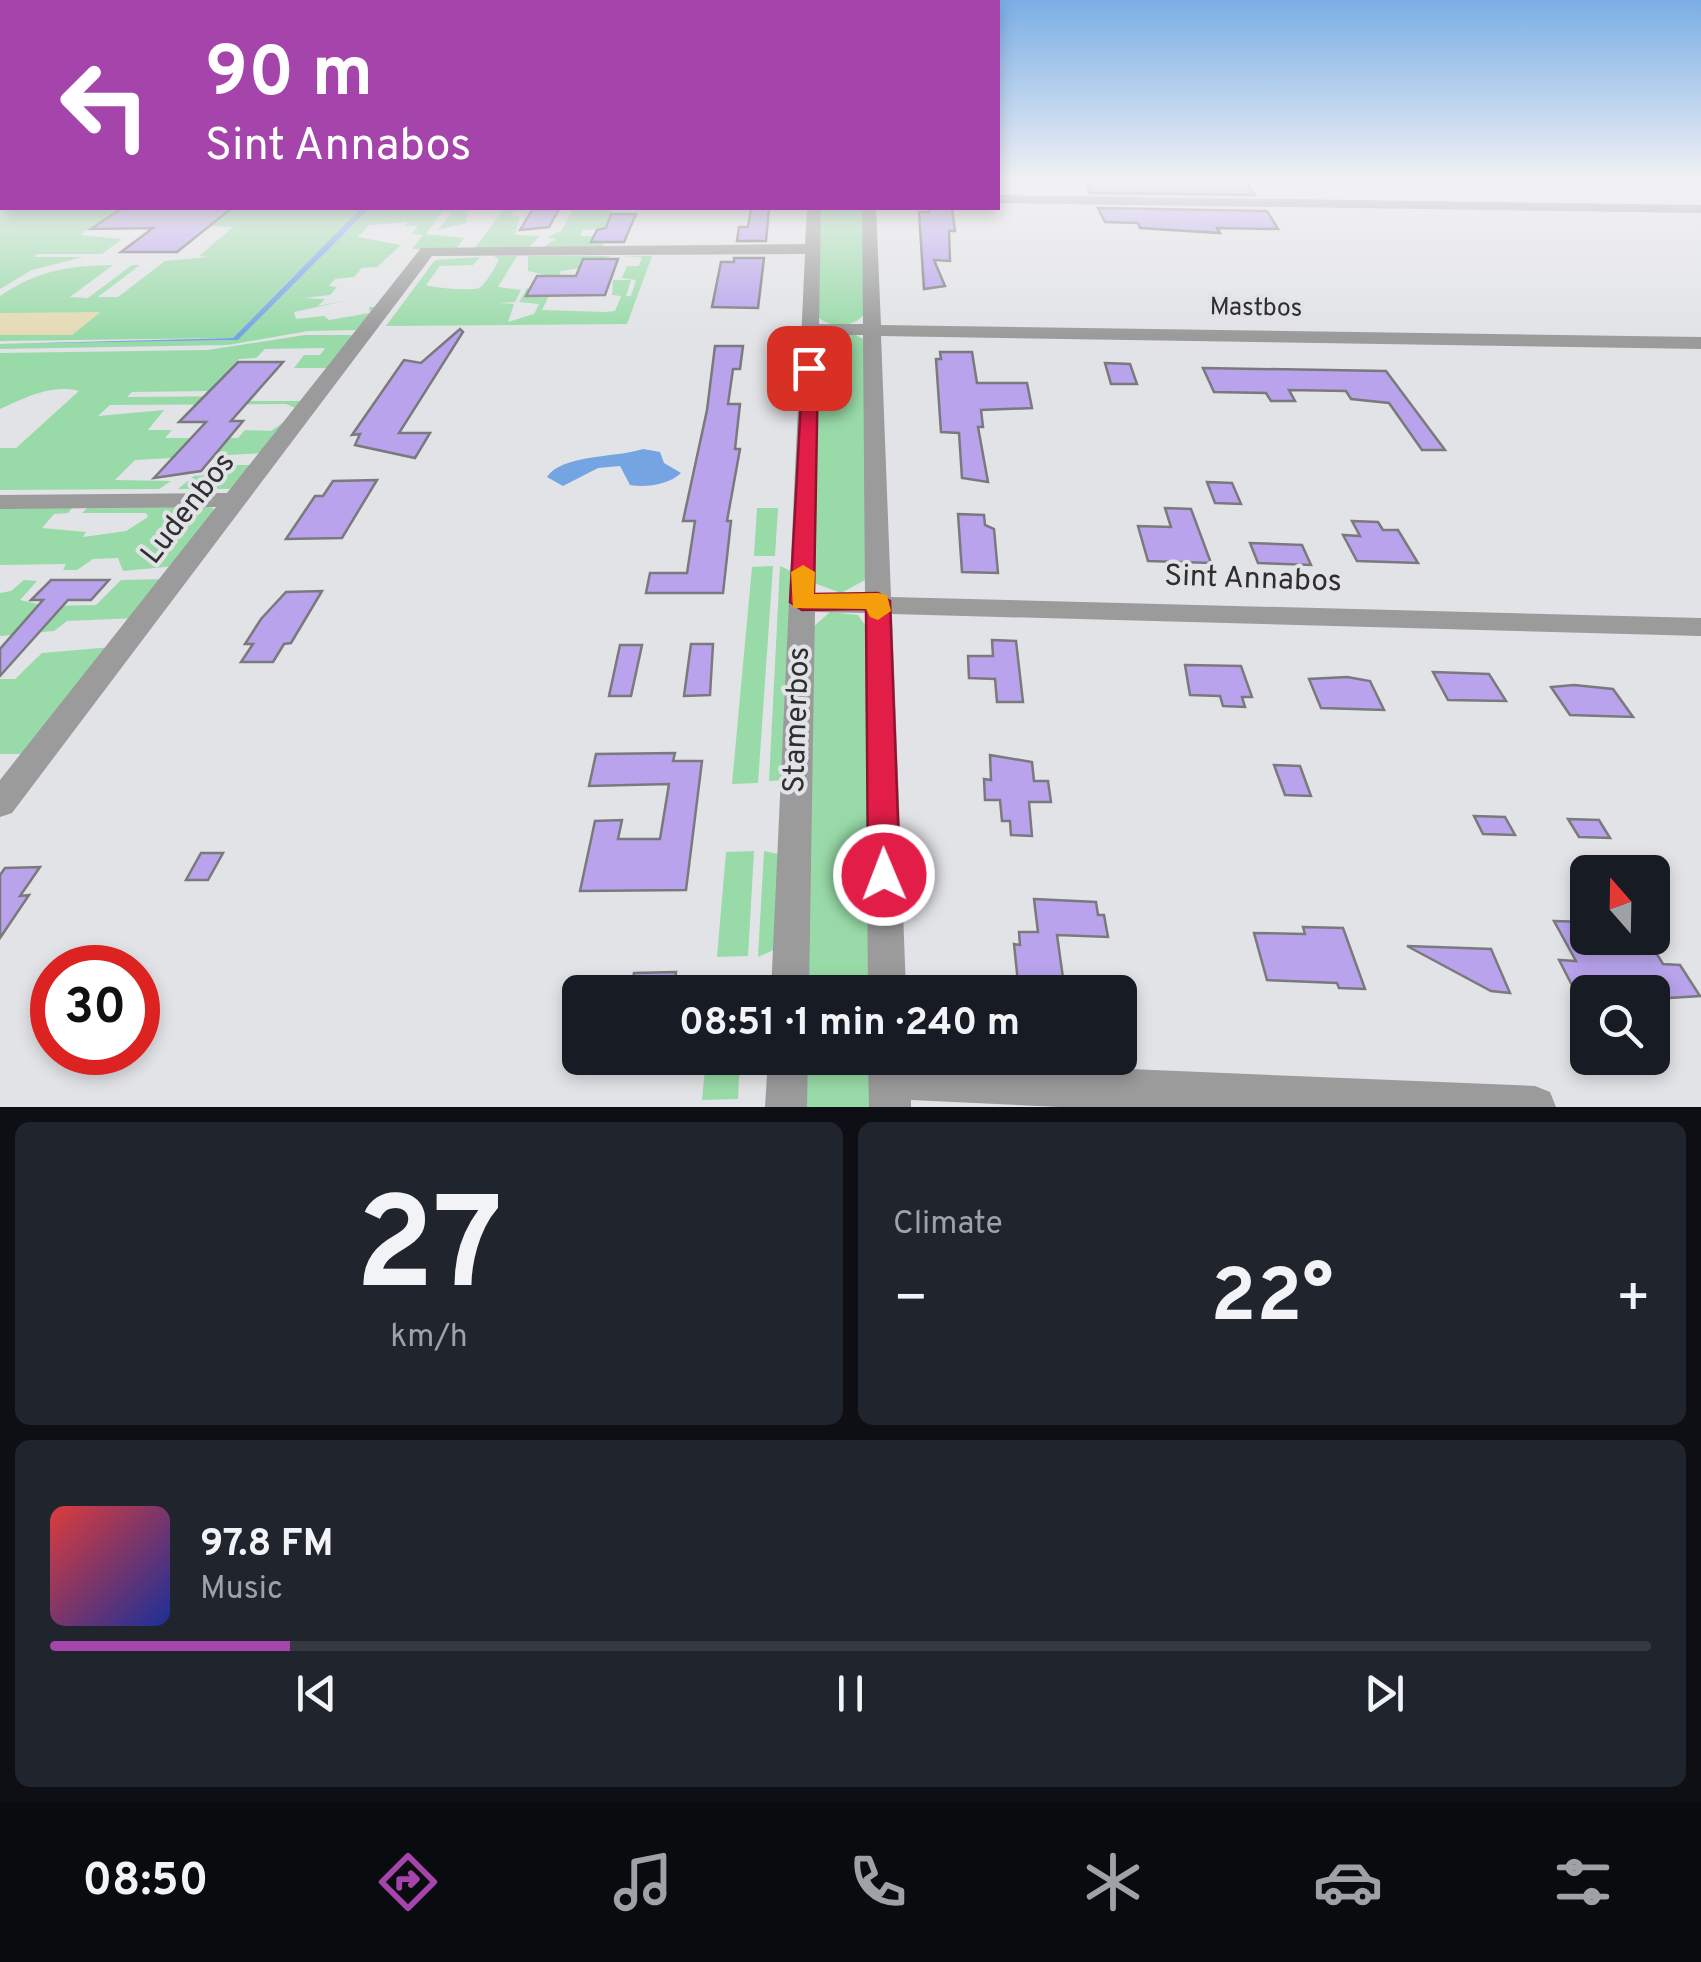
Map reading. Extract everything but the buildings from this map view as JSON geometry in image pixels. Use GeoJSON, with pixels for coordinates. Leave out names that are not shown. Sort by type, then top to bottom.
{"type":"FeatureCollection","features":[{"type":"Feature","properties":{"kind":"street","name":"Stamerbos"},"geometry":{"type":"LineString","coordinates":[[791,975],[813,232]]}},
{"type":"Feature","properties":{"kind":"street"},"geometry":{"type":"LineString","coordinates":[[870,232],[887,975]]}},
{"type":"Feature","properties":{"kind":"street"},"geometry":{"type":"LineString","coordinates":[[400,251],[813,248]]}},
{"type":"Feature","properties":{"kind":"street","name":"Ludenbos"},"geometry":{"type":"LineString","coordinates":[[0,804],[427,251]]}},
{"type":"Feature","properties":{"kind":"street","name":"Mastbos"},"geometry":{"type":"LineString","coordinates":[[810,329],[1701,343]]}},
{"type":"Feature","properties":{"kind":"street"},"geometry":{"type":"LineString","coordinates":[[0,502],[234,500]]}},
{"type":"Feature","properties":{"kind":"street","name":"Sint Annabos"},"geometry":{"type":"LineString","coordinates":[[802,602],[878,601],[1701,627]]}},
{"type":"Feature","properties":{"kind":"street"},"geometry":{"type":"LineString","coordinates":[[786,1107],[787,1075]]}},
{"type":"Feature","properties":{"kind":"street"},"geometry":{"type":"LineString","coordinates":[[889,1081],[1536,1107]]}},
{"type":"Feature","properties":{"kind":"green space"},"geometry":{"type":"Polygon","coordinates":[[[0,232],[85,232],[80,235],[122,239],[102,254],[37,254],[34,257],[83,257],[32,270],[0,289],[0,232]]]}},
{"type":"Feature","properties":{"kind":"green space"},"geometry":{"type":"Polygon","coordinates":[[[228,232],[338,232],[233,338],[0,341],[0,335],[72,335],[99,313],[0,313],[0,296],[28,280],[54,271],[113,265],[70,297],[88,298],[132,265],[140,265],[98,297],[118,297],[165,261],[210,257],[199,256],[228,232]]]}},
{"type":"Feature","properties":{"kind":"green space"},"geometry":{"type":"Polygon","coordinates":[[[346,232],[363,232],[358,237],[401,245],[377,267],[362,268],[354,277],[335,279],[329,286],[337,287],[330,295],[304,298],[325,299],[318,306],[354,299],[294,312],[296,319],[324,316],[329,320],[370,313],[369,307],[378,307],[356,330],[308,331],[228,345],[0,349],[0,344],[238,340],[346,232]]]}},
{"type":"Feature","properties":{"kind":"green space"},"geometry":{"type":"Polygon","coordinates":[[[428,232],[464,238],[456,249],[412,249],[423,235],[412,234],[428,232]]]}},
{"type":"Feature","properties":{"kind":"green space"},"geometry":{"type":"Polygon","coordinates":[[[487,232],[540,236],[528,248],[475,248],[487,232]]]}},
{"type":"Feature","properties":{"kind":"green space"},"geometry":{"type":"Polygon","coordinates":[[[559,232],[606,236],[602,248],[542,248],[556,239],[547,237],[559,232]]]}},
{"type":"Feature","properties":{"kind":"green space"},"geometry":{"type":"Polygon","coordinates":[[[819,232],[863,232],[864,314],[841,325],[817,316],[819,232]]]}},
{"type":"Feature","properties":{"kind":"green space"},"geometry":{"type":"Polygon","coordinates":[[[494,256],[517,256],[498,287],[521,290],[515,302],[499,303],[514,304],[508,322],[534,314],[539,304],[519,302],[527,288],[539,287],[545,275],[528,271],[528,256],[611,256],[604,258],[601,265],[561,271],[542,310],[605,312],[615,311],[621,296],[612,295],[613,280],[631,280],[626,296],[631,296],[636,280],[622,278],[627,266],[639,266],[642,257],[621,256],[652,256],[627,324],[386,326],[435,260],[480,257],[473,265],[440,266],[426,285],[475,289],[485,283],[495,267],[499,260],[494,256]]]}},
{"type":"Feature","properties":{"kind":"green space"},"geometry":{"type":"Polygon","coordinates":[[[828,333],[854,334],[865,340],[865,580],[841,593],[814,583],[816,339],[828,333]]]}},
{"type":"Feature","properties":{"kind":"green space"},"geometry":{"type":"Polygon","coordinates":[[[305,335],[355,335],[330,368],[294,368],[304,355],[320,355],[325,348],[265,349],[256,358],[239,359],[208,391],[132,392],[127,397],[248,396],[259,391],[250,401],[305,401],[300,410],[286,404],[110,405],[98,416],[164,410],[148,430],[172,430],[165,438],[238,438],[245,430],[271,431],[294,415],[264,453],[135,460],[115,480],[171,481],[159,489],[0,490],[0,448],[16,448],[79,391],[48,391],[0,409],[0,353],[208,350],[305,335]]]}},
{"type":"Feature","properties":{"kind":"green space"},"geometry":{"type":"Polygon","coordinates":[[[214,465],[253,465],[230,489],[178,489],[194,476],[206,475],[214,465]]]}},
{"type":"Feature","properties":{"kind":"green space"},"geometry":{"type":"Polygon","coordinates":[[[89,506],[213,508],[216,515],[176,566],[123,571],[118,558],[93,559],[77,570],[63,570],[66,564],[0,565],[0,507],[73,507],[68,513],[54,514],[42,528],[86,532],[83,537],[126,531],[148,517],[146,513],[82,513],[89,506]]]}},
{"type":"Feature","properties":{"kind":"green space"},"geometry":{"type":"Polygon","coordinates":[[[757,508],[778,508],[775,556],[754,556],[757,508]]]}},
{"type":"Feature","properties":{"kind":"green space"},"geometry":{"type":"Polygon","coordinates":[[[773,566],[758,783],[732,784],[752,567],[773,566]]]}},
{"type":"Feature","properties":{"kind":"green space"},"geometry":{"type":"Polygon","coordinates":[[[780,566],[793,572],[787,780],[769,781],[780,566]]]}},
{"type":"Feature","properties":{"kind":"green space"},"geometry":{"type":"Polygon","coordinates":[[[165,579],[137,618],[67,621],[54,631],[0,636],[0,593],[11,591],[24,580],[37,581],[20,600],[46,606],[96,605],[121,580],[165,579]]]}},
{"type":"Feature","properties":{"kind":"green space"},"geometry":{"type":"Polygon","coordinates":[[[830,612],[858,615],[867,628],[871,975],[805,975],[813,627],[830,612]]]}},
{"type":"Feature","properties":{"kind":"green space"},"geometry":{"type":"Polygon","coordinates":[[[112,647],[24,754],[0,754],[0,679],[15,679],[42,653],[112,647]]]}},
{"type":"Feature","properties":{"kind":"green space"},"geometry":{"type":"Polygon","coordinates":[[[754,851],[748,956],[717,957],[726,852],[754,851]]]}},
{"type":"Feature","properties":{"kind":"green space"},"geometry":{"type":"Polygon","coordinates":[[[764,851],[778,854],[776,949],[758,957],[764,851]]]}},
{"type":"Feature","properties":{"kind":"green space"},"geometry":{"type":"Polygon","coordinates":[[[704,1075],[739,1075],[738,1099],[702,1100],[704,1075]]]}},
{"type":"Feature","properties":{"kind":"green space"},"geometry":{"type":"Polygon","coordinates":[[[804,1075],[872,1075],[873,1107],[803,1107],[804,1075]]]}},
{"type":"Feature","properties":{"kind":"sand"},"geometry":{"type":"Polygon","coordinates":[[[100,312],[72,335],[0,335],[0,313],[100,312]]]}},
{"type":"Feature","properties":{"kind":"water"},"geometry":{"type":"Polygon","coordinates":[[[338,232],[346,232],[238,340],[0,344],[233,338],[338,232]]]}},
{"type":"Feature","properties":{"kind":"water"},"geometry":{"type":"Polygon","coordinates":[[[643,449],[660,452],[664,463],[681,473],[664,482],[643,486],[630,485],[620,466],[598,468],[563,486],[547,477],[577,460],[643,449]]]}},
{"type":"Feature","properties":{"kind":"slow traffic"},"geometry":{"type":"LineString","coordinates":[[803,572],[802,602],[878,601],[878,611]]}},
{"type":"Feature","properties":{"kind":"route"},"geometry":{"type":"LineString","coordinates":[[809,368],[802,602],[878,601],[884,875]]}}]}
